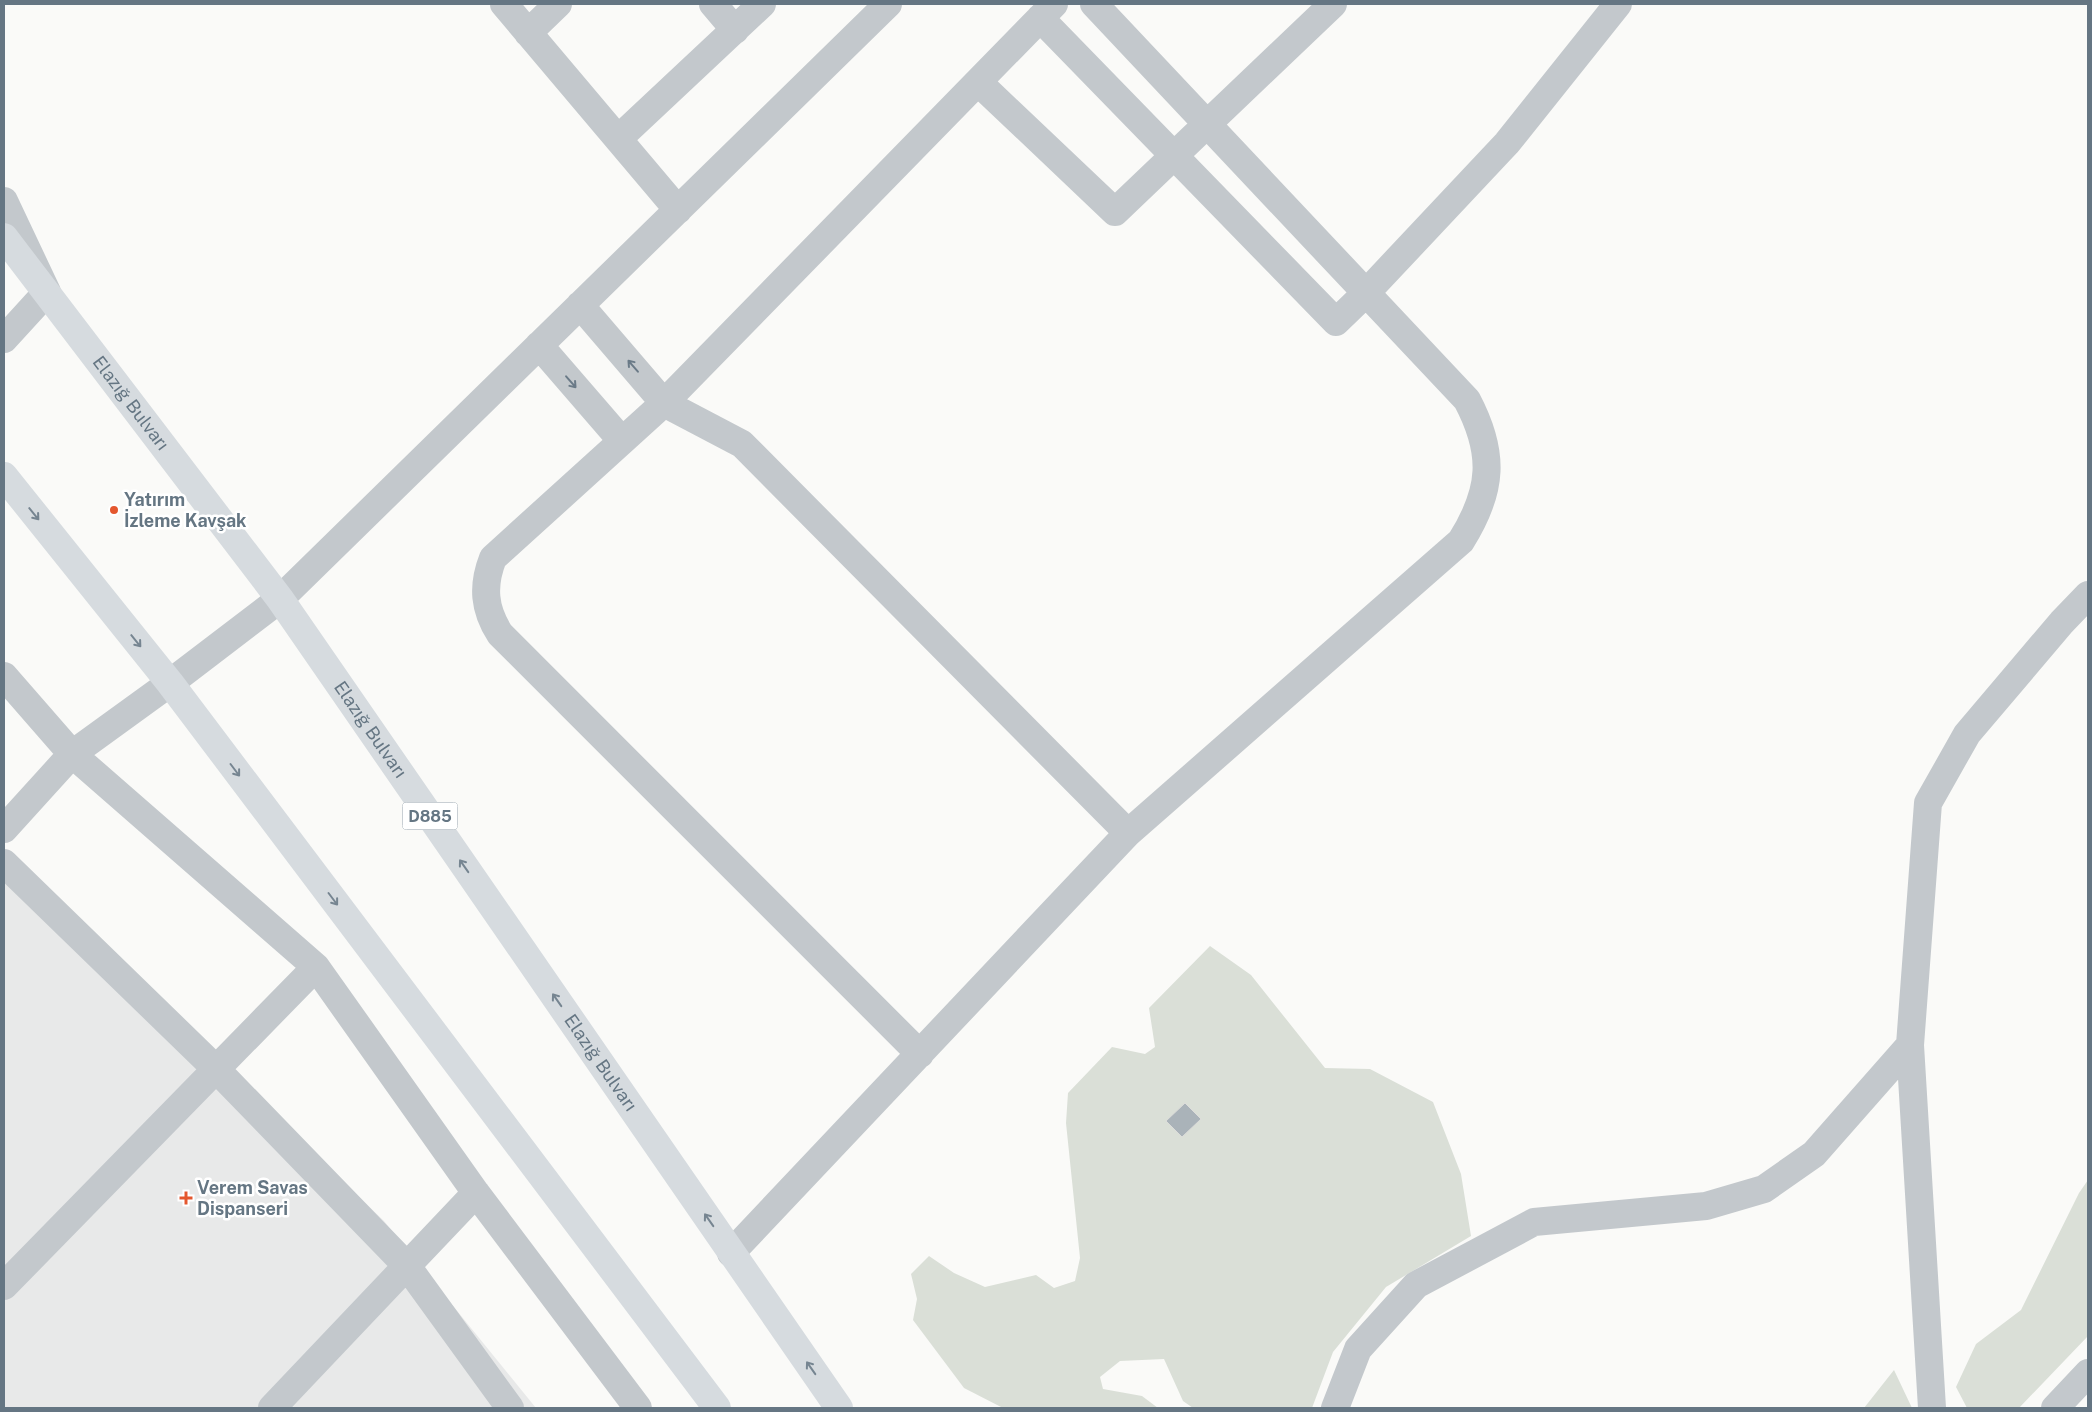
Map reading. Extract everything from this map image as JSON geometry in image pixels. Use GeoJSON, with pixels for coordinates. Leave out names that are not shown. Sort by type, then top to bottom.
{"type":"FeatureCollection","features":[{"type":"Feature","properties":{"kind":"highway","name":"Elazığ Bulvarı"},"geometry":{"type":"LineString","coordinates":[[4,237],[280,599],[838,1408]]}},
{"type":"Feature","properties":{"kind":"highway"},"geometry":{"type":"LineString","coordinates":[[4,476],[170,684],[717,1408]]}},
{"type":"Feature","properties":{"kind":"street"},"geometry":{"type":"LineString","coordinates":[[504,4],[678,210]]}},
{"type":"Feature","properties":{"kind":"street"},"geometry":{"type":"LineString","coordinates":[[528,33],[558,4]]}},
{"type":"Feature","properties":{"kind":"street"},"geometry":{"type":"LineString","coordinates":[[713,4],[734,30]]}},
{"type":"Feature","properties":{"kind":"street"},"geometry":{"type":"LineString","coordinates":[[618,139],[762,4]]}},
{"type":"Feature","properties":{"kind":"street"},"geometry":{"type":"LineString","coordinates":[[4,829],[72,754],[170,684],[280,599],[888,4]]}},
{"type":"Feature","properties":{"kind":"street"},"geometry":{"type":"LineString","coordinates":[[731,1253],[1128,833],[1461,541],[1475,518],[1484,493],[1487,468],[1485,444],[1478,421],[1467,400],[1094,4]]}},
{"type":"Feature","properties":{"kind":"street"},"geometry":{"type":"LineString","coordinates":[[978,82],[1115,212],[1333,4]]}},
{"type":"Feature","properties":{"kind":"street"},"geometry":{"type":"LineString","coordinates":[[920,1054],[500,634],[493,623],[485,599],[486,578],[493,558],[664,402],[1047,11],[1175,156],[1336,322],[1366,293],[1506,143],[1618,4]]}},
{"type":"Feature","properties":{"kind":"street"},"geometry":{"type":"LineString","coordinates":[[4,201],[47,292],[4,339]]}},
{"type":"Feature","properties":{"kind":"street"},"geometry":{"type":"LineString","coordinates":[[580,304],[664,402],[742,444],[1128,833]]}},
{"type":"Feature","properties":{"kind":"street"},"geometry":{"type":"LineString","coordinates":[[539,345],[622,441]]}},
{"type":"Feature","properties":{"kind":"street"},"geometry":{"type":"LineString","coordinates":[[1932,1408],[1910,1045],[1928,803],[1967,734],[2062,622],[2088,595]]}},
{"type":"Feature","properties":{"kind":"street"},"geometry":{"type":"LineString","coordinates":[[4,676],[72,754],[316,967],[476,1193],[638,1408]]}},
{"type":"Feature","properties":{"kind":"street"},"geometry":{"type":"LineString","coordinates":[[4,864],[216,1069],[407,1266],[510,1408]]}},
{"type":"Feature","properties":{"kind":"street"},"geometry":{"type":"LineString","coordinates":[[4,1286],[316,967]]}},
{"type":"Feature","properties":{"kind":"street"},"geometry":{"type":"LineString","coordinates":[[1335,1408],[1358,1348],[1416,1285],[1534,1222],[1706,1206],[1764,1189],[1814,1154],[1910,1045]]}},
{"type":"Feature","properties":{"kind":"street"},"geometry":{"type":"LineString","coordinates":[[272,1408],[476,1193]]}},
{"type":"Feature","properties":{"kind":"street"},"geometry":{"type":"LineString","coordinates":[[2055,1408],[2088,1373]]}},
{"type":"Feature","properties":{"kind":"shaded area"},"geometry":{"type":"Polygon","coordinates":[[[4,853],[384,1221],[536,1408],[4,1408],[4,853]]]}},
{"type":"Feature","properties":{"kind":"shaded area"},"geometry":{"type":"Polygon","coordinates":[[[1210,946],[1251,975],[1325,1068],[1370,1069],[1433,1102],[1461,1174],[1471,1236],[1386,1287],[1333,1352],[1312,1408],[1193,1408],[1183,1401],[1164,1359],[1120,1361],[1100,1377],[1103,1389],[1142,1396],[1158,1408],[1003,1408],[964,1388],[913,1320],[917,1299],[911,1274],[929,1256],[954,1273],[985,1287],[1036,1275],[1054,1288],[1075,1281],[1080,1258],[1066,1123],[1068,1093],[1112,1047],[1145,1054],[1155,1047],[1149,1008],[1210,946]]]}},
{"type":"Feature","properties":{"kind":"shaded area"},"geometry":{"type":"Polygon","coordinates":[[[2088,1180],[2088,1336],[2019,1408],[1967,1408],[1956,1387],[1976,1344],[2021,1310],[2079,1193],[2088,1180]]]}},
{"type":"Feature","properties":{"kind":"shaded area"},"geometry":{"type":"Polygon","coordinates":[[[1894,1370],[1912,1408],[1864,1408],[1894,1370]]]}},
{"type":"Feature","properties":{"kind":"building"},"geometry":{"type":"Polygon","coordinates":[[[1185,1103],[1201,1119],[1182,1137],[1166,1121],[1185,1103]]]}},
{"type":"Feature","properties":{"kind":"place","name":"Yatırım İzleme Kavşak"},"geometry":{"type":"Point","coordinates":[114,510]}},
{"type":"Feature","properties":{"kind":"place","name":"Verem Savas Dispanseri"},"geometry":{"type":"Point","coordinates":[186,1198]}}]}
